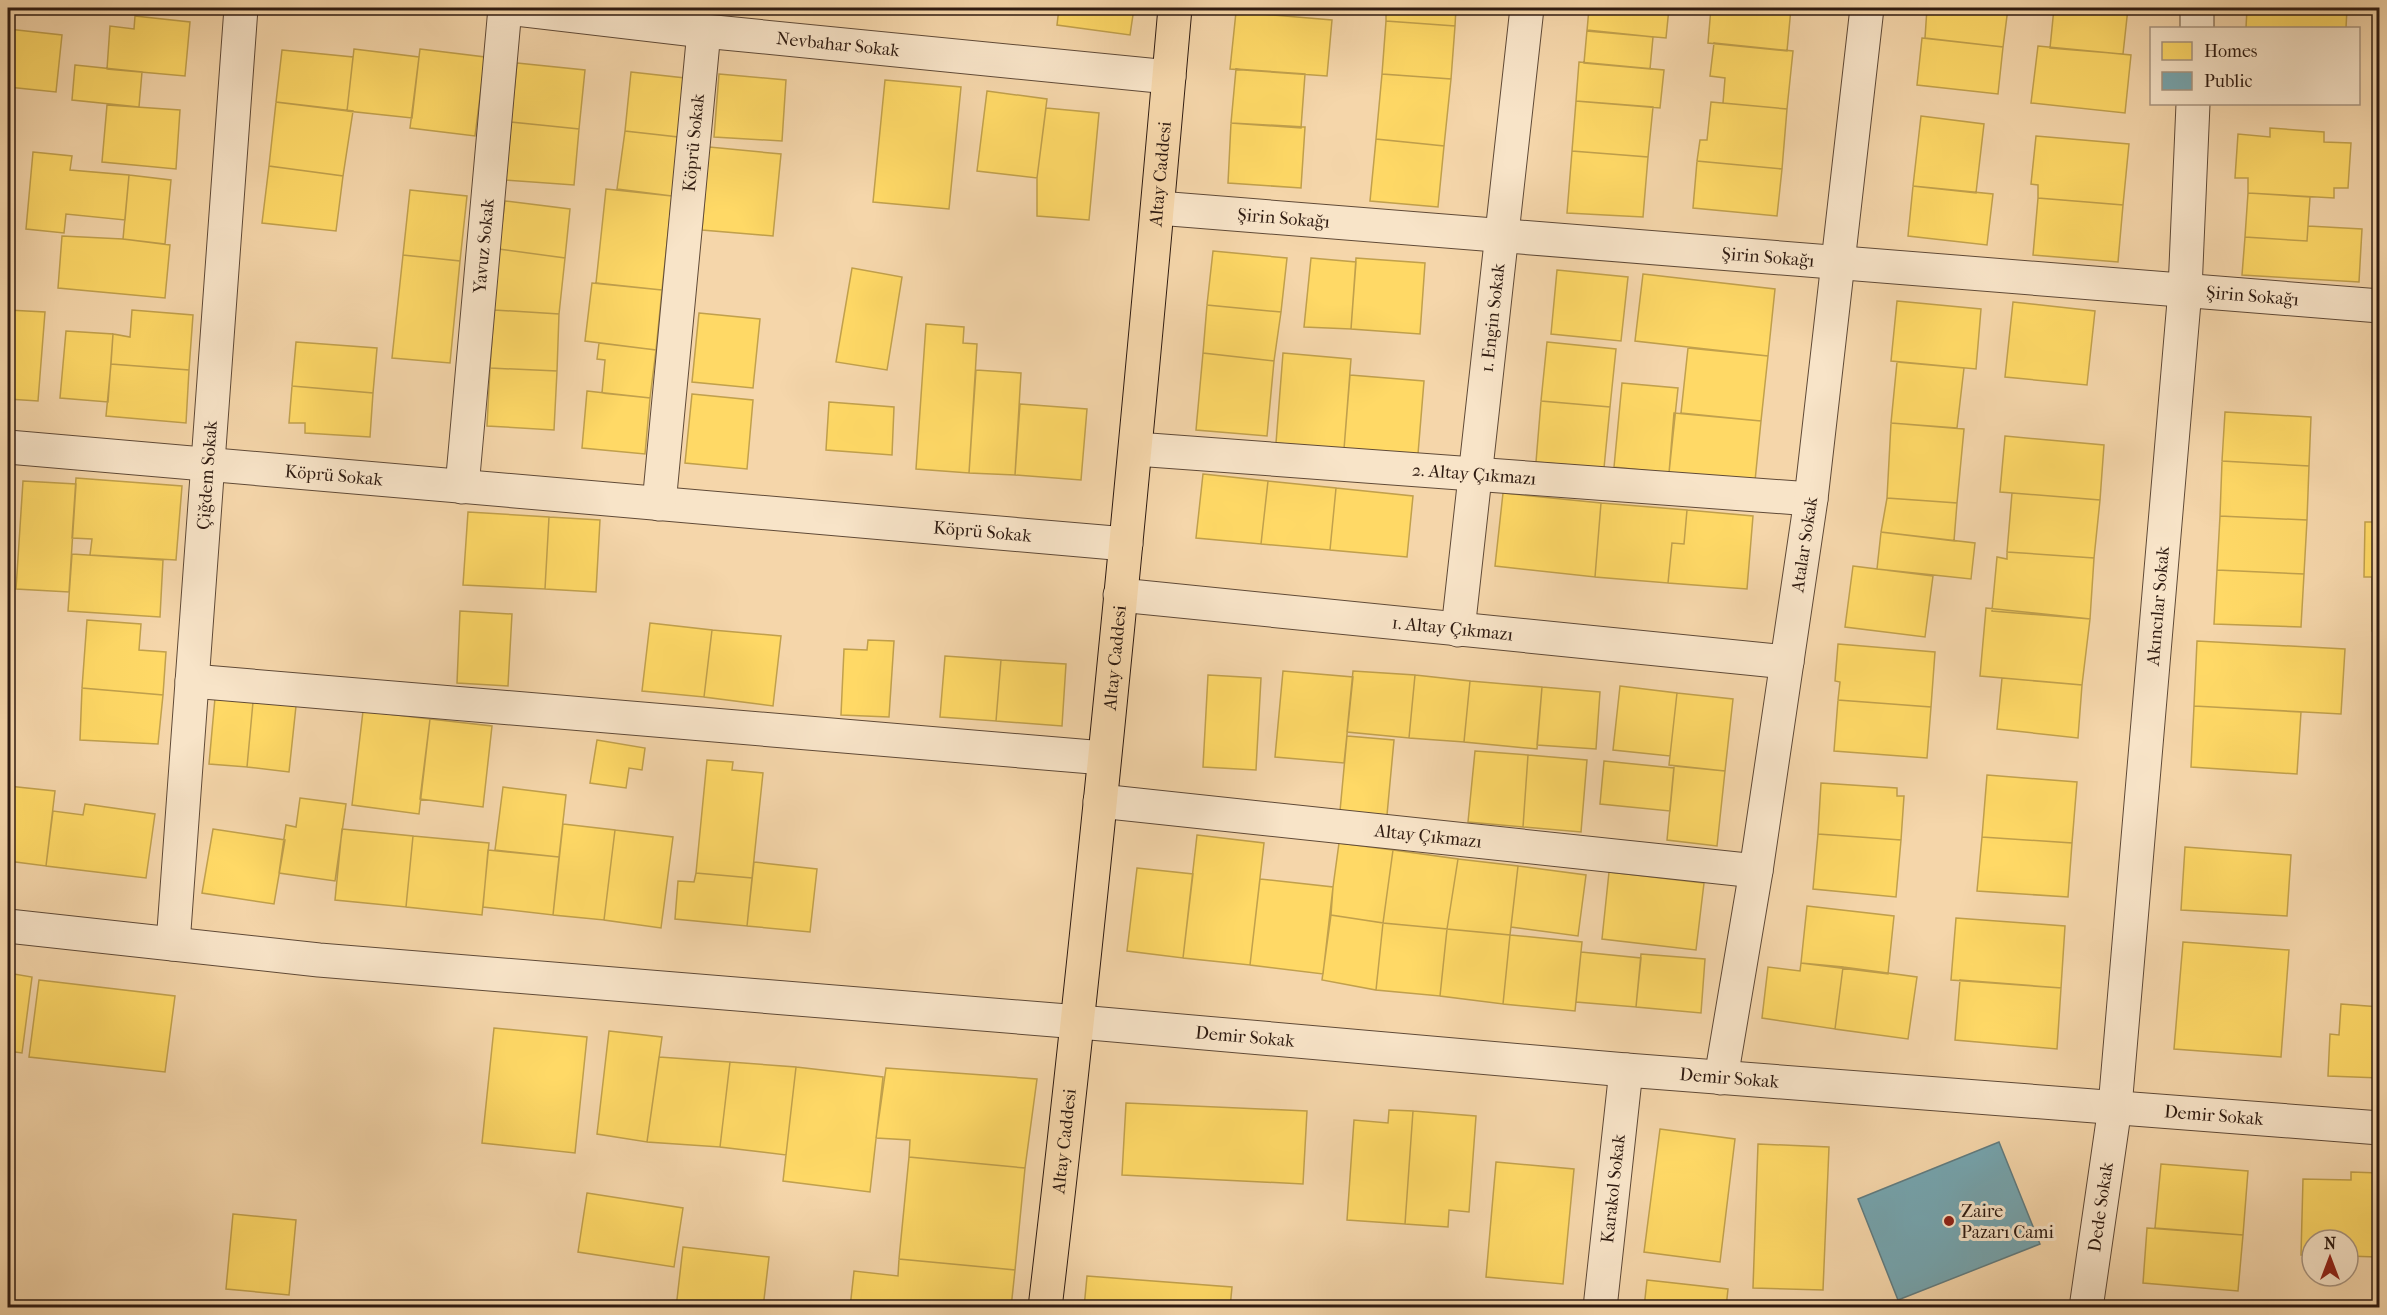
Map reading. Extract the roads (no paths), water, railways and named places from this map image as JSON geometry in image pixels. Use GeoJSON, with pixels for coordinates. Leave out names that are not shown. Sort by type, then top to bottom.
{"type":"FeatureCollection","features":[{"type":"Feature","properties":{"kind":"main road","name":"Altay Caddesi"},"geometry":{"type":"LineString","coordinates":[[1045,1308],[1078,1022],[1136,449],[1174,8]]}},
{"type":"Feature","properties":{"kind":"street","name":"Çiğdem Sokak"},"geometry":{"type":"LineString","coordinates":[[173,944],[241,8]]}},
{"type":"Feature","properties":{"kind":"street","name":"Nevbahar Sokak"},"geometry":{"type":"LineString","coordinates":[[506,8],[704,31],[1168,77]]}},
{"type":"Feature","properties":{"kind":"street","name":"Yavuz Sokak"},"geometry":{"type":"LineString","coordinates":[[462,487],[506,8]]}},
{"type":"Feature","properties":{"kind":"street","name":"1. Engin Sokak"},"geometry":{"type":"LineString","coordinates":[[1458,630],[1527,8]]}},
{"type":"Feature","properties":{"kind":"street","name":"Atalar Sokak"},"geometry":{"type":"LineString","coordinates":[[1721,1078],[1756,871],[1811,499],[1868,8]]}},
{"type":"Feature","properties":{"kind":"street"},"geometry":{"type":"LineString","coordinates":[[2197,27],[2198,8]]}},
{"type":"Feature","properties":{"kind":"street","name":"Köprü Sokak"},"geometry":{"type":"LineString","coordinates":[[659,504],[704,31]]}},
{"type":"Feature","properties":{"kind":"street","name":"Akıncılar Sokak"},"geometry":{"type":"LineString","coordinates":[[2115,1107],[2185,290],[2193,105]]}},
{"type":"Feature","properties":{"kind":"street","name":"Şirin Sokağı"},"geometry":{"type":"LineString","coordinates":[[1158,208],[2379,306]]}},
{"type":"Feature","properties":{"kind":"street","name":"Köprü Sokak"},"geometry":{"type":"LineString","coordinates":[[8,447],[1126,544]]}},
{"type":"Feature","properties":{"kind":"street","name":"2. Altay Çıkmazı"},"geometry":{"type":"LineString","coordinates":[[1136,449],[1811,499]]}},
{"type":"Feature","properties":{"kind":"street","name":"1. Altay Çıkmazı"},"geometry":{"type":"LineString","coordinates":[[1120,595],[1787,662]]}},
{"type":"Feature","properties":{"kind":"street"},"geometry":{"type":"LineString","coordinates":[[192,681],[1104,758]]}},
{"type":"Feature","properties":{"kind":"street","name":"Altay Çıkmazı"},"geometry":{"type":"LineString","coordinates":[[1100,801],[1756,871]]}},
{"type":"Feature","properties":{"kind":"street","name":"Demir Sokak"},"geometry":{"type":"LineString","coordinates":[[8,926],[331,961],[1078,1022],[1721,1078],[2379,1128]]}},
{"type":"Feature","properties":{"kind":"street","name":"Karakol Sokak"},"geometry":{"type":"LineString","coordinates":[[1600,1308],[1626,1070]]}},
{"type":"Feature","properties":{"kind":"street","name":"Dede Sokak"},"geometry":{"type":"LineString","coordinates":[[2086,1308],[2115,1107]]}},
{"type":"Feature","properties":{"kind":"place","name":"Zaire Pazarı Cami"},"geometry":{"type":"Point","coordinates":[1949,1221]}}]}
